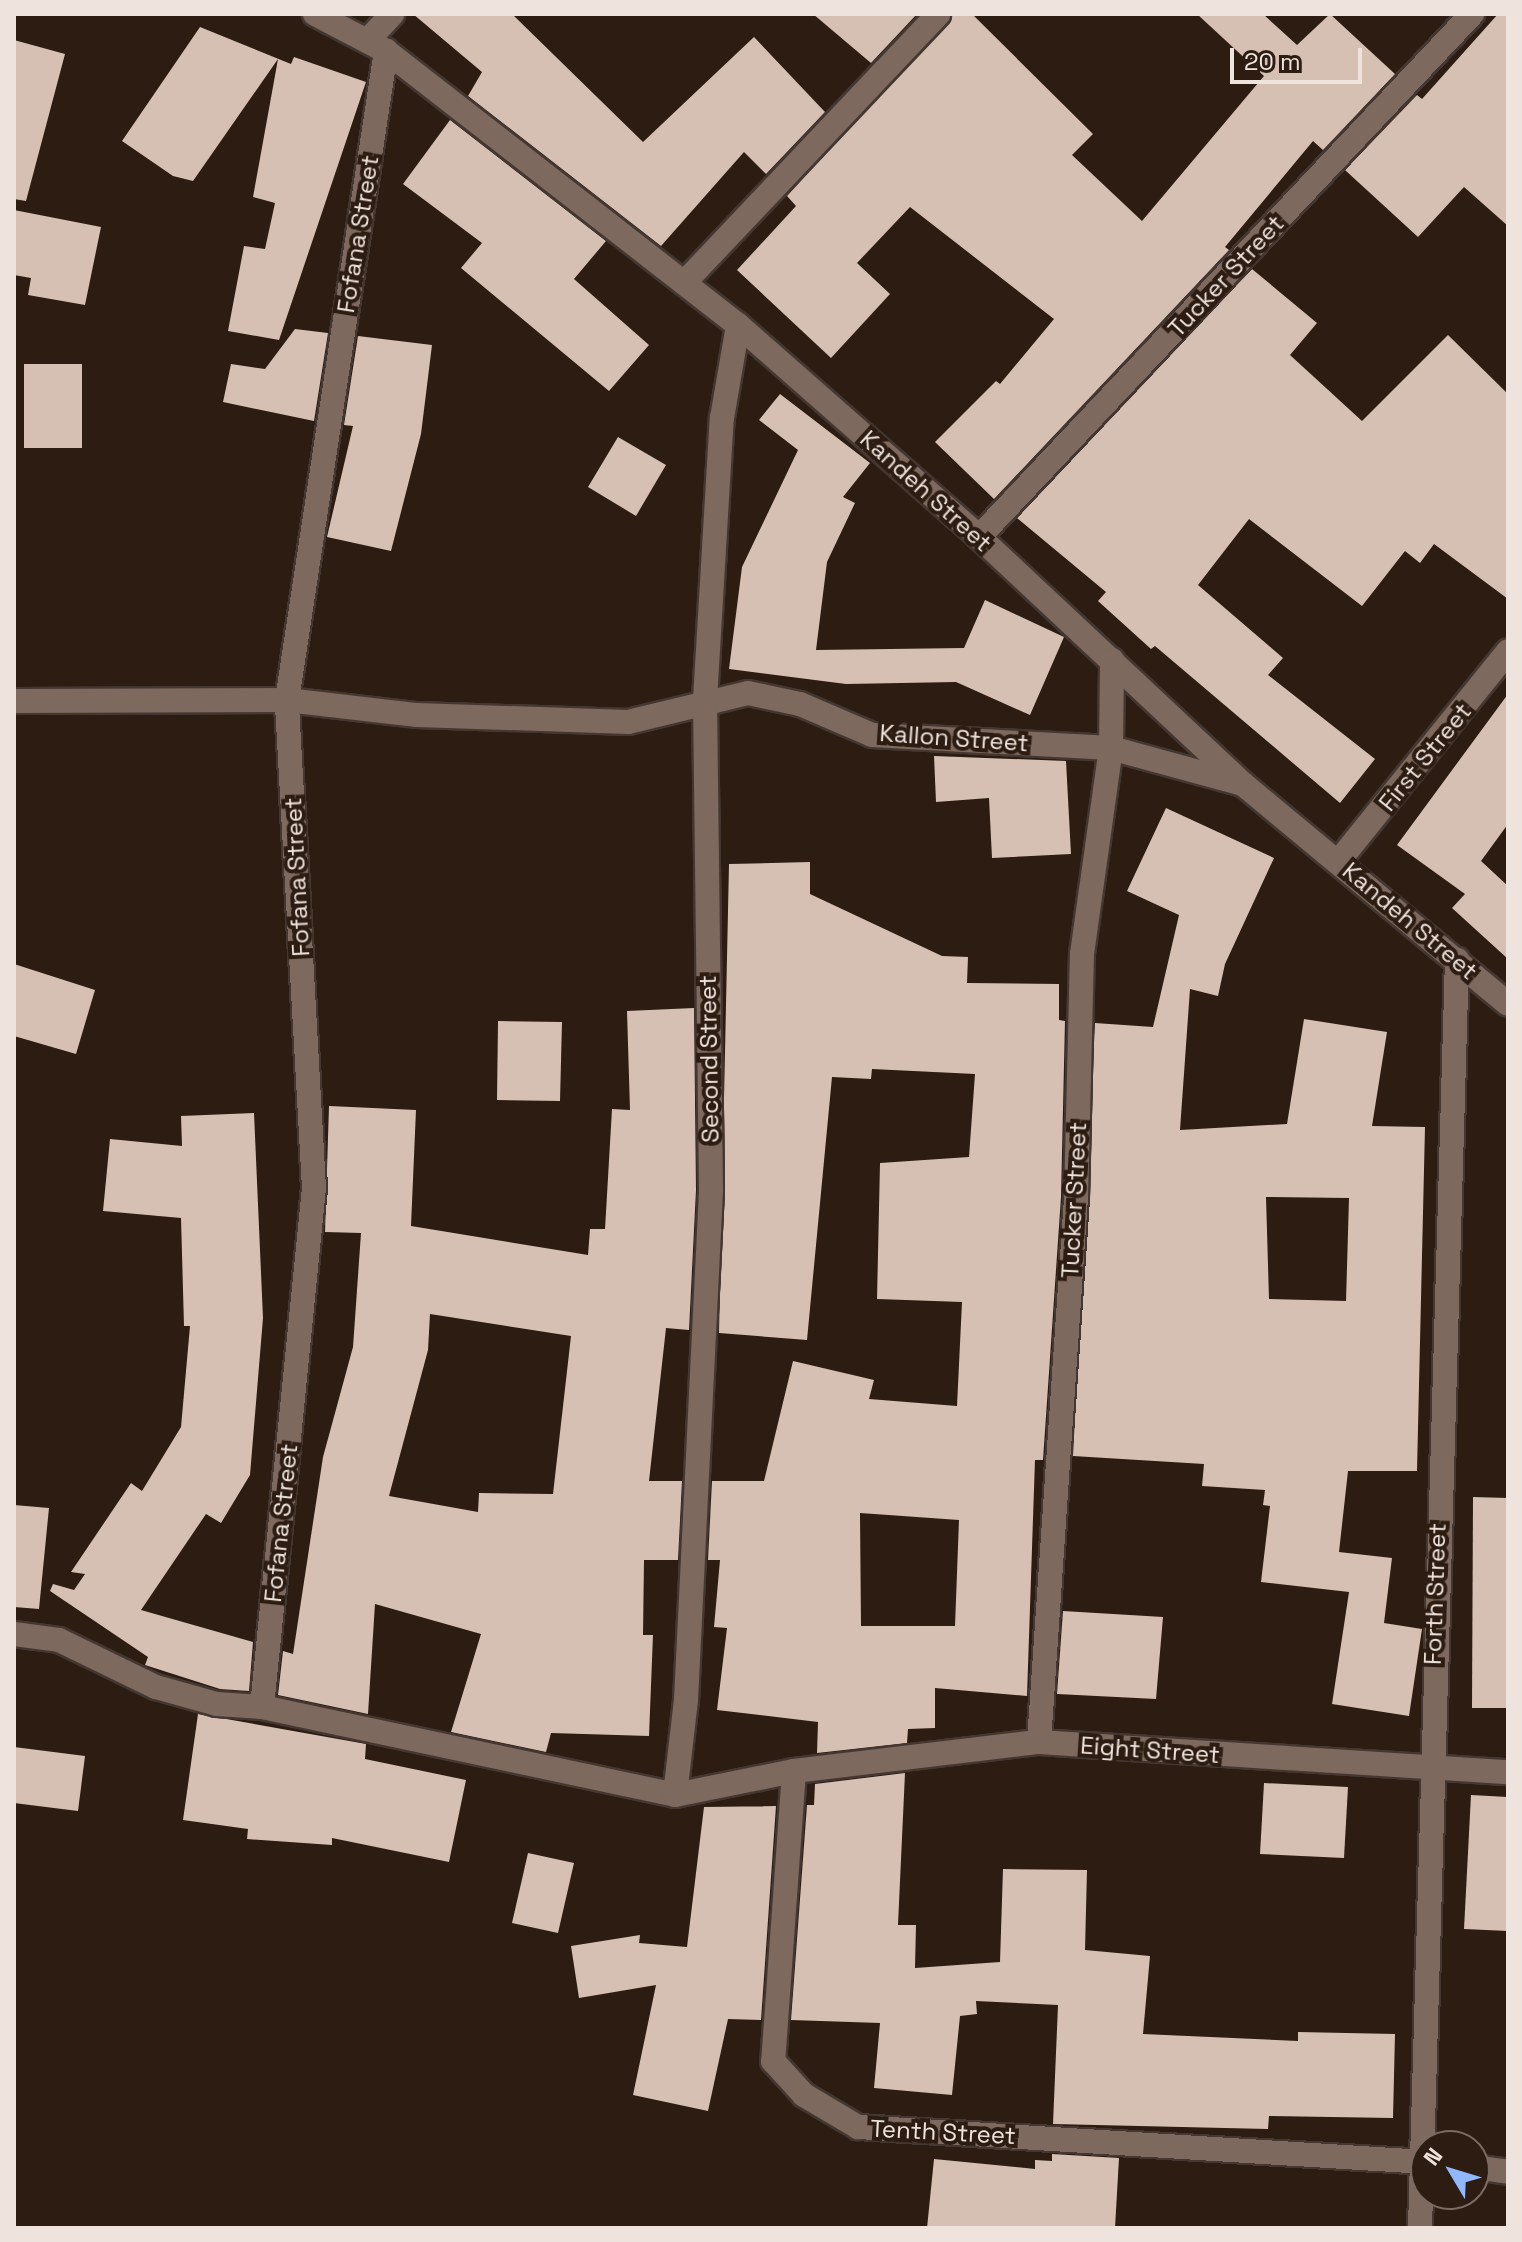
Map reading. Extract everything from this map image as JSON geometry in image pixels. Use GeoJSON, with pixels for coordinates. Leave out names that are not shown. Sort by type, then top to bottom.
{"type":"FeatureCollection","features":[{"type":"Feature","properties":{"kind":"street","name":"Kandeh Street"},"geometry":{"type":"LineString","coordinates":[[315,14],[378,45],[738,325],[979,537],[1243,784],[1508,1004]]}},
{"type":"Feature","properties":{"kind":"street"},"geometry":{"type":"LineString","coordinates":[[378,45],[392,14]]}},
{"type":"Feature","properties":{"kind":"street"},"geometry":{"type":"LineString","coordinates":[[684,283],[938,14]]}},
{"type":"Feature","properties":{"kind":"street","name":"Tucker Street"},"geometry":{"type":"LineString","coordinates":[[979,537],[1472,14]]}},
{"type":"Feature","properties":{"kind":"street","name":"Fofana Street"},"geometry":{"type":"LineString","coordinates":[[262,1707],[314,1188],[287,700],[378,45]]}},
{"type":"Feature","properties":{"kind":"street","name":"Second Street"},"geometry":{"type":"LineString","coordinates":[[675,1795],[686,1700],[711,1190],[705,700],[722,418],[738,325]]}},
{"type":"Feature","properties":{"kind":"street","name":"First Street"},"geometry":{"type":"LineString","coordinates":[[1338,862],[1508,651]]}},
{"type":"Feature","properties":{"kind":"street","name":"Tucker Street"},"geometry":{"type":"LineString","coordinates":[[1039,1742],[1076,1198],[1082,954],[1111,748],[1112,660]]}},
{"type":"Feature","properties":{"kind":"street","name":"Kallon Street"},"geometry":{"type":"LineString","coordinates":[[14,701],[287,700],[417,715],[628,722],[705,700],[748,693],[800,704],[872,735],[1111,748],[1243,784]]}},
{"type":"Feature","properties":{"kind":"street","name":"Forth Street"},"geometry":{"type":"LineString","coordinates":[[1423,2130],[1429,1768],[1457,960]]}},
{"type":"Feature","properties":{"kind":"street"},"geometry":{"type":"LineString","coordinates":[[14,1634],[59,1640],[156,1687],[217,1704],[262,1707],[675,1795]]}},
{"type":"Feature","properties":{"kind":"street","name":"Eight Street"},"geometry":{"type":"LineString","coordinates":[[675,1795],[794,1771],[1039,1742],[1508,1772]]}},
{"type":"Feature","properties":{"kind":"street","name":"Tenth Street"},"geometry":{"type":"LineString","coordinates":[[794,1771],[773,2061],[804,2095],[858,2127],[1410,2160]]}},
{"type":"Feature","properties":{"kind":"building"},"geometry":{"type":"Polygon","coordinates":[[[413,14],[512,14],[643,142],[754,37],[825,112],[766,174],[744,152],[661,246],[468,96],[482,72],[413,14]]]}},
{"type":"Feature","properties":{"kind":"building"},"geometry":{"type":"Polygon","coordinates":[[[813,14],[917,14],[871,63],[813,14]]]}},
{"type":"Feature","properties":{"kind":"building"},"geometry":{"type":"Polygon","coordinates":[[[953,14],[972,14],[1093,134],[1072,155],[1142,221],[1264,76],[1197,14],[1263,14],[1297,45],[1330,14],[1395,74],[1323,150],[1313,141],[1225,247],[1229,250],[994,499],[935,442],[996,381],[1000,384],[1054,319],[910,207],[857,263],[890,294],[831,358],[737,270],[796,206],[787,196],[953,14]]]}},
{"type":"Feature","properties":{"kind":"building"},"geometry":{"type":"Polygon","coordinates":[[[1498,14],[1508,14],[1508,226],[1464,187],[1418,237],[1345,170],[1417,95],[1422,99],[1498,14]]]}},
{"type":"Feature","properties":{"kind":"building"},"geometry":{"type":"Polygon","coordinates":[[[200,27],[291,64],[294,57],[366,82],[279,340],[228,331],[244,246],[265,249],[275,203],[253,197],[278,59],[193,181],[173,176],[122,141],[200,27]]]}},
{"type":"Feature","properties":{"kind":"building"},"geometry":{"type":"Polygon","coordinates":[[[14,40],[65,54],[26,201],[14,199],[14,40]]]}},
{"type":"Feature","properties":{"kind":"building"},"geometry":{"type":"Polygon","coordinates":[[[450,120],[606,241],[574,279],[649,345],[609,391],[461,268],[482,243],[403,184],[450,120]]]}},
{"type":"Feature","properties":{"kind":"building"},"geometry":{"type":"Polygon","coordinates":[[[14,210],[101,227],[85,305],[28,295],[31,278],[14,275],[14,210]]]}},
{"type":"Feature","properties":{"kind":"building"},"geometry":{"type":"Polygon","coordinates":[[[1252,269],[1317,323],[1290,355],[1362,421],[1448,335],[1508,394],[1508,599],[1434,544],[1420,563],[1405,551],[1362,606],[1249,519],[1198,585],[1283,658],[1268,675],[1375,759],[1340,803],[1155,646],[1151,649],[1098,601],[1106,592],[1017,518],[1252,269]]]}},
{"type":"Feature","properties":{"kind":"building"},"geometry":{"type":"Polygon","coordinates":[[[295,329],[328,333],[314,421],[223,402],[231,364],[265,369],[295,329]]]}},
{"type":"Feature","properties":{"kind":"building"},"geometry":{"type":"Polygon","coordinates":[[[358,336],[432,345],[421,434],[391,551],[327,537],[353,426],[344,425],[358,336]]]}},
{"type":"Feature","properties":{"kind":"building"},"geometry":{"type":"Polygon","coordinates":[[[24,364],[82,364],[82,448],[24,448],[24,364]]]}},
{"type":"Feature","properties":{"kind":"building"},"geometry":{"type":"Polygon","coordinates":[[[780,394],[870,463],[843,497],[855,503],[827,562],[816,650],[964,648],[985,600],[1064,637],[1030,715],[956,682],[846,684],[729,669],[742,567],[798,450],[759,420],[780,394]]]}},
{"type":"Feature","properties":{"kind":"building"},"geometry":{"type":"Polygon","coordinates":[[[618,437],[666,465],[636,516],[588,487],[618,437]]]}},
{"type":"Feature","properties":{"kind":"building"},"geometry":{"type":"Polygon","coordinates":[[[1508,694],[1508,824],[1481,861],[1508,886],[1508,959],[1452,908],[1465,894],[1397,845],[1508,694]]]}},
{"type":"Feature","properties":{"kind":"building"},"geometry":{"type":"Polygon","coordinates":[[[934,756],[1066,761],[1071,854],[992,858],[989,798],[936,802],[934,756]]]}},
{"type":"Feature","properties":{"kind":"building"},"geometry":{"type":"Polygon","coordinates":[[[1166,808],[1274,858],[1225,964],[1218,996],[1190,989],[1180,1130],[1287,1124],[1304,1019],[1387,1032],[1372,1126],[1425,1127],[1417,1471],[1348,1471],[1339,1552],[1392,1558],[1384,1623],[1422,1629],[1409,1716],[1332,1704],[1349,1592],[1261,1582],[1270,1506],[1263,1505],[1265,1490],[1202,1486],[1204,1464],[1073,1456],[1095,1023],[1153,1027],[1179,915],[1127,891],[1166,808]],[[1266,1197],[1269,1299],[1346,1301],[1349,1198],[1266,1197]]]}},
{"type":"Feature","properties":{"kind":"building"},"geometry":{"type":"Polygon","coordinates":[[[810,862],[810,894],[942,956],[968,957],[967,983],[1059,984],[1059,1020],[1065,1021],[1061,1197],[1043,1460],[1035,1460],[1027,1696],[935,1688],[935,1728],[908,1729],[907,1743],[817,1753],[818,1722],[717,1710],[727,1628],[714,1627],[720,1560],[708,1560],[712,1481],[764,1481],[793,1361],[874,1380],[869,1399],[957,1406],[962,1302],[877,1299],[880,1163],[969,1157],[975,1074],[872,1069],[871,1079],[832,1077],[807,1340],[719,1333],[729,864],[810,862]],[[860,1513],[861,1626],[955,1626],[959,1520],[860,1513]]]}},
{"type":"Feature","properties":{"kind":"building"},"geometry":{"type":"Polygon","coordinates":[[[14,964],[95,990],[76,1054],[14,1036],[14,964]]]}},
{"type":"Feature","properties":{"kind":"building"},"geometry":{"type":"Polygon","coordinates":[[[694,1008],[696,1190],[689,1330],[666,1328],[649,1481],[682,1481],[678,1560],[644,1560],[643,1635],[653,1635],[649,1736],[551,1733],[546,1752],[451,1732],[481,1634],[375,1604],[368,1714],[278,1695],[283,1651],[293,1654],[323,1457],[353,1347],[361,1233],[325,1232],[329,1106],[416,1110],[411,1226],[588,1255],[590,1229],[605,1229],[612,1109],[630,1110],[627,1011],[694,1008]],[[430,1314],[428,1350],[389,1496],[478,1512],[479,1493],[553,1494],[571,1336],[430,1314]]]}},
{"type":"Feature","properties":{"kind":"building"},"geometry":{"type":"Polygon","coordinates":[[[498,1021],[562,1022],[560,1101],[497,1100],[498,1021]]]}},
{"type":"Feature","properties":{"kind":"building"},"geometry":{"type":"Polygon","coordinates":[[[254,1113],[263,1318],[250,1475],[221,1523],[206,1514],[141,1610],[253,1642],[249,1691],[220,1689],[145,1665],[148,1657],[50,1591],[53,1584],[74,1590],[85,1574],[71,1572],[131,1483],[142,1491],[181,1427],[190,1326],[184,1326],[181,1218],[103,1211],[110,1139],[182,1146],[181,1116],[254,1113]]]}},
{"type":"Feature","properties":{"kind":"building"},"geometry":{"type":"Polygon","coordinates":[[[1473,1497],[1508,1498],[1508,1708],[1472,1708],[1473,1497]]]}},
{"type":"Feature","properties":{"kind":"building"},"geometry":{"type":"Polygon","coordinates":[[[14,1505],[49,1508],[39,1609],[14,1607],[14,1505]]]}},
{"type":"Feature","properties":{"kind":"building"},"geometry":{"type":"Polygon","coordinates":[[[1063,1611],[1163,1617],[1156,1699],[1057,1694],[1063,1611]]]}},
{"type":"Feature","properties":{"kind":"building"},"geometry":{"type":"Polygon","coordinates":[[[198,1714],[366,1744],[365,1759],[466,1780],[449,1862],[332,1838],[332,1845],[247,1839],[248,1829],[183,1820],[198,1714]]]}},
{"type":"Feature","properties":{"kind":"building"},"geometry":{"type":"Polygon","coordinates":[[[14,1747],[85,1756],[78,1811],[14,1803],[14,1747]]]}},
{"type":"Feature","properties":{"kind":"building"},"geometry":{"type":"Polygon","coordinates":[[[905,1773],[898,1925],[916,1925],[915,1968],[1000,1962],[1003,1869],[1087,1870],[1085,1950],[1150,1956],[1143,2034],[1298,2041],[1298,2032],[1395,2034],[1393,2118],[1269,2116],[1268,2129],[1053,2124],[1058,2005],[976,2001],[977,2014],[960,2016],[952,2095],[874,2088],[880,2023],[791,2020],[807,1805],[814,1805],[815,1784],[905,1773]]]}},
{"type":"Feature","properties":{"kind":"building"},"geometry":{"type":"Polygon","coordinates":[[[1264,1783],[1348,1787],[1344,1858],[1260,1854],[1264,1783]]]}},
{"type":"Feature","properties":{"kind":"building"},"geometry":{"type":"Polygon","coordinates":[[[1471,1795],[1508,1797],[1508,1931],[1464,1929],[1471,1795]]]}},
{"type":"Feature","properties":{"kind":"building"},"geometry":{"type":"Polygon","coordinates":[[[776,1806],[761,2020],[728,2019],[708,2111],[633,2095],[656,1985],[579,1998],[571,1946],[640,1935],[639,1943],[687,1947],[704,1807],[776,1806]]]}},
{"type":"Feature","properties":{"kind":"building"},"geometry":{"type":"Polygon","coordinates":[[[528,1853],[574,1863],[558,1933],[512,1923],[528,1853]]]}},
{"type":"Feature","properties":{"kind":"building"},"geometry":{"type":"Polygon","coordinates":[[[1052,2154],[1119,2158],[1115,2228],[927,2228],[934,2159],[1035,2169],[1035,2160],[1052,2161],[1052,2154]]]}}]}
